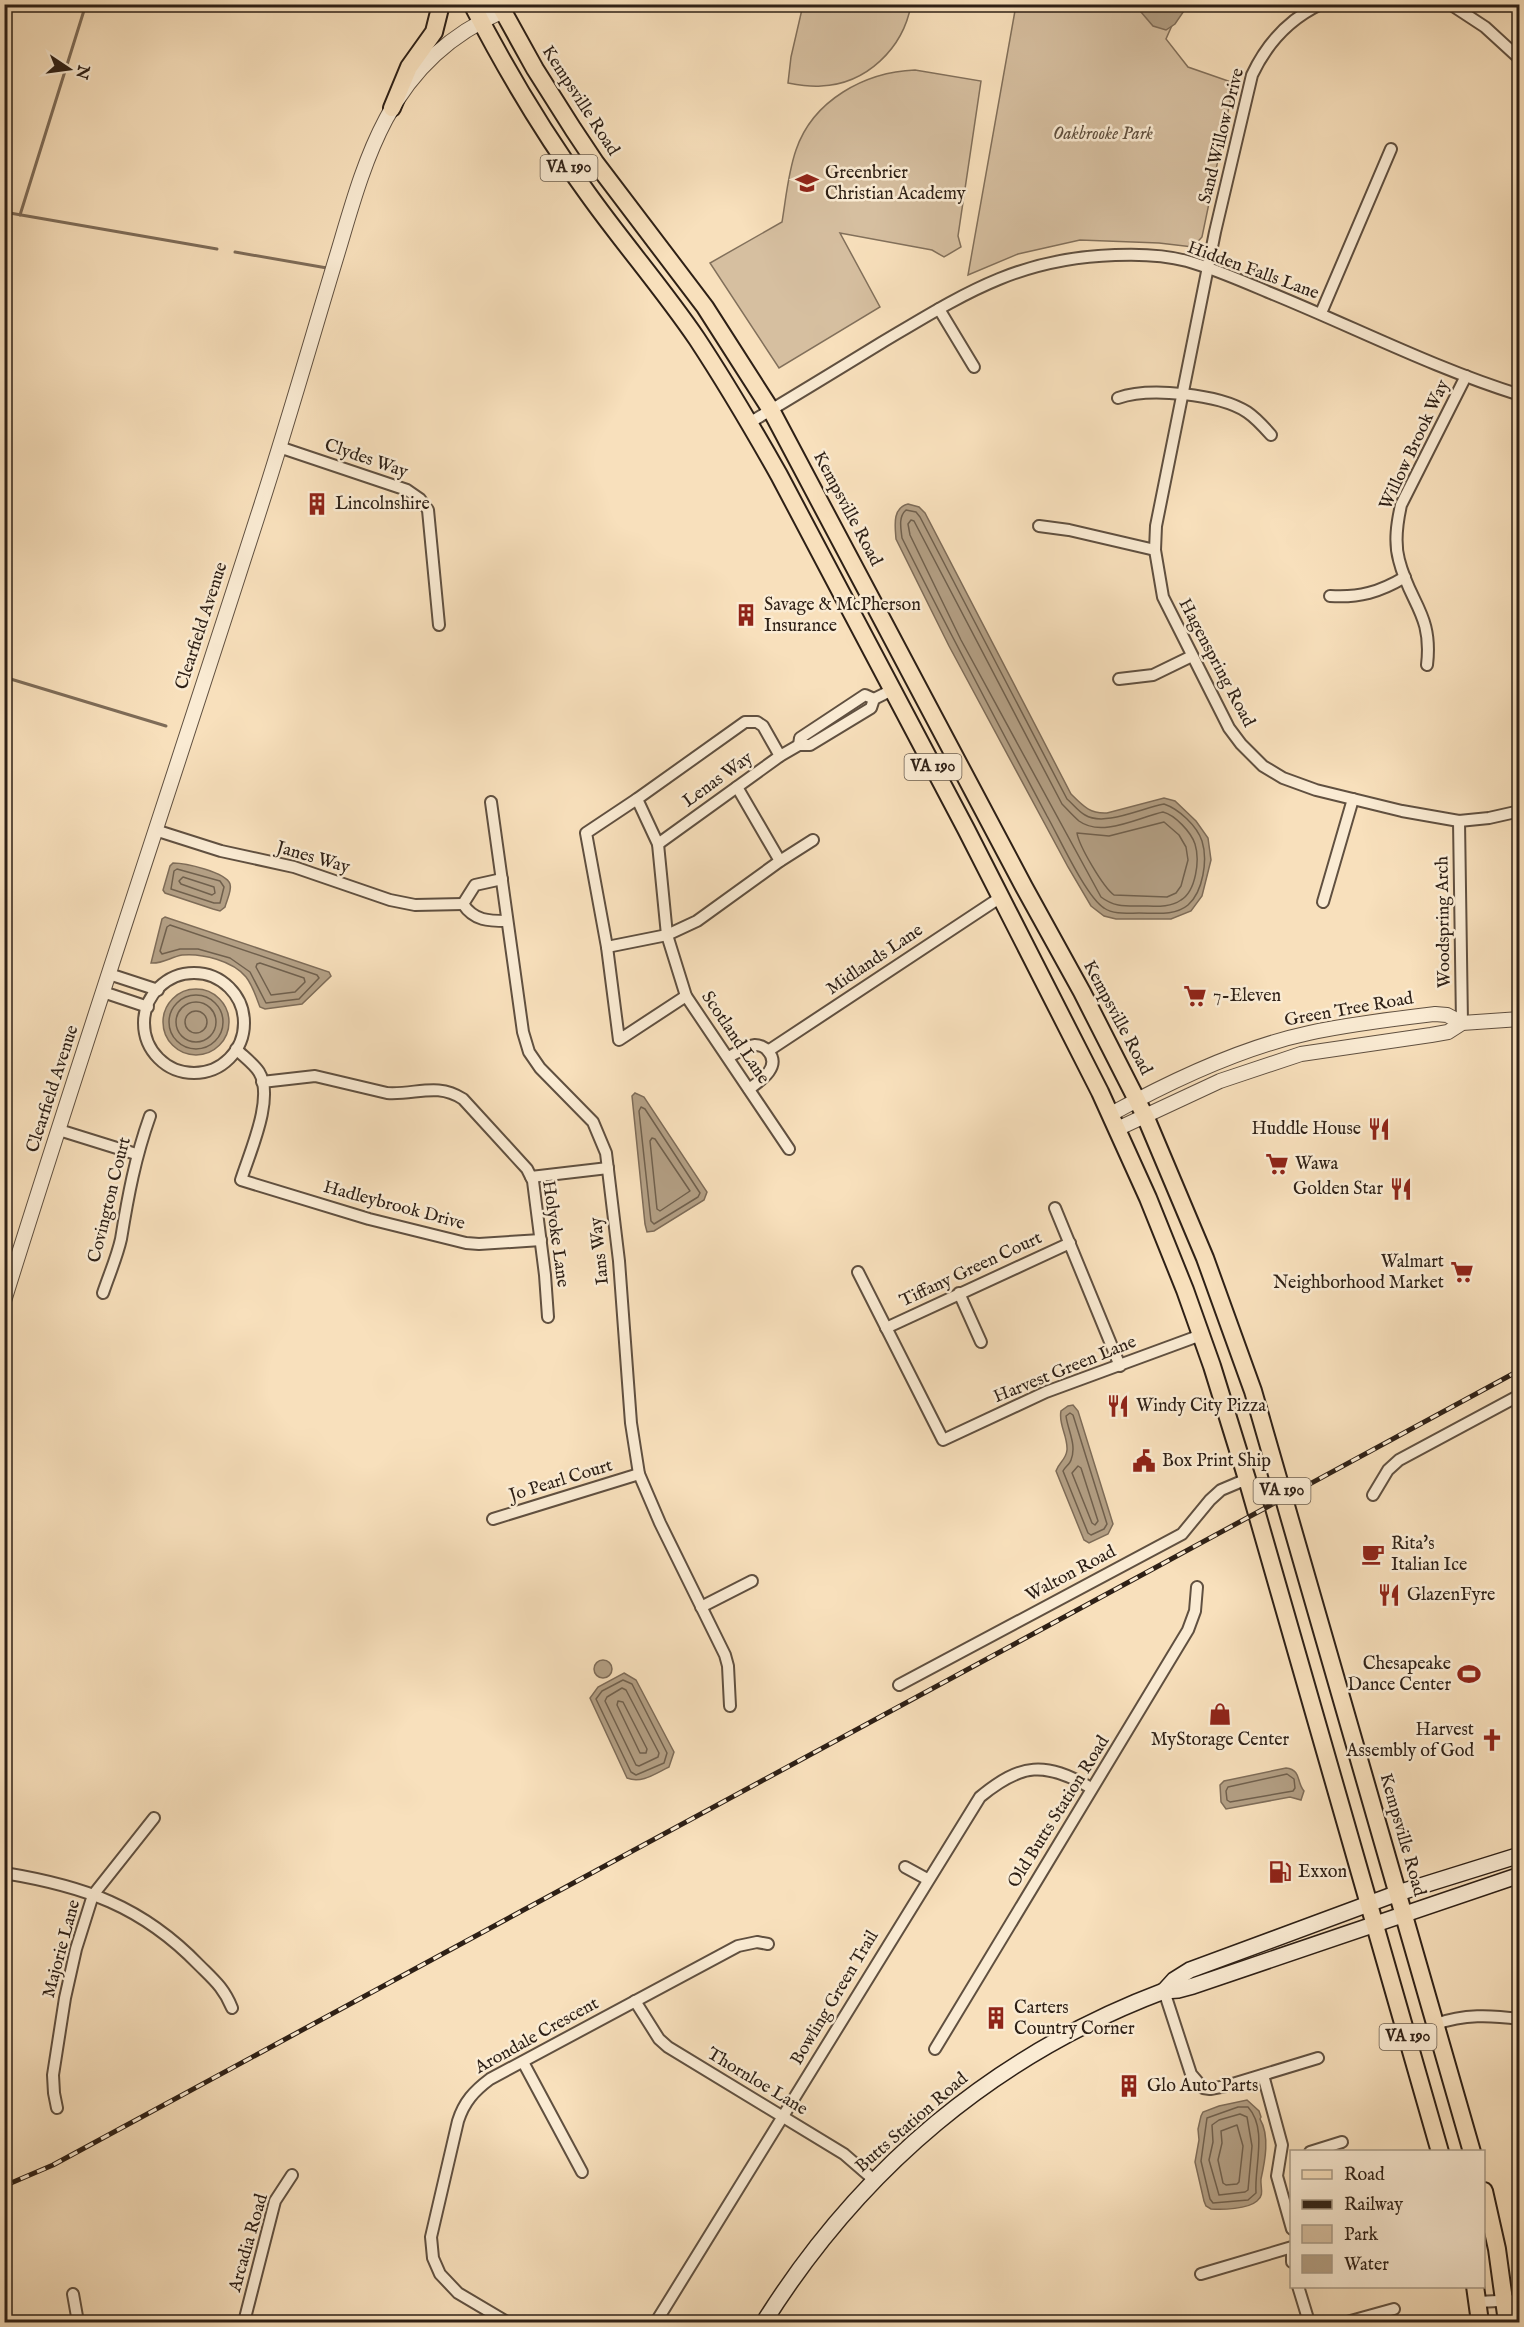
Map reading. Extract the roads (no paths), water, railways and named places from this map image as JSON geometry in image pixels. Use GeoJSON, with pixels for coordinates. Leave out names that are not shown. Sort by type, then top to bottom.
{"type":"FeatureCollection","features":[{"type":"Feature","properties":{"kind":"main road"},"geometry":{"type":"LineString","coordinates":[[392,108],[409,66],[434,32],[441,4]]}},
{"type":"Feature","properties":{"kind":"main road","name":"VA 190"},"geometry":{"type":"LineString","coordinates":[[472,4],[521,94],[553,145],[587,194],[690,329],[779,475],[1001,897],[1114,1122],[1148,1198],[1202,1335],[1247,1479],[1440,2150]]}},
{"type":"Feature","properties":{"kind":"main road","name":"Kempsville Road"},"geometry":{"type":"LineString","coordinates":[[501,8],[530,61],[578,137],[705,307],[771,410],[1024,887],[1083,992],[1141,1107],[1198,1239],[1253,1391],[1472,2150]]}},
{"type":"Feature","properties":{"kind":"main road","name":"Butts Station Road"},"geometry":{"type":"LineString","coordinates":[[1164,1991],[1173,1980],[1190,1970],[1398,1893],[1520,1855]]}},
{"type":"Feature","properties":{"kind":"main road","name":"Butts Station Road"},"geometry":{"type":"LineString","coordinates":[[764,2322],[813,2250],[874,2180],[954,2108],[1008,2069],[1078,2027],[1164,1991],[1193,1986],[1520,1875]]}},
{"type":"Feature","properties":{"kind":"main road"},"geometry":{"type":"LineString","coordinates":[[1485,2195],[1512,2300],[1507,2322]]}},
{"type":"Feature","properties":{"kind":"main road"},"geometry":{"type":"LineString","coordinates":[[1476,2294],[1480,2322]]}},
{"type":"Feature","properties":{"kind":"street","name":"Sand Willow Drive"},"geometry":{"type":"LineString","coordinates":[[1209,269],[1215,232],[1252,75],[1273,40],[1289,23],[1322,4]]}},
{"type":"Feature","properties":{"kind":"street"},"geometry":{"type":"LineString","coordinates":[[1455,6],[1485,27],[1520,59]]}},
{"type":"Feature","properties":{"kind":"street","name":"Clearfield Avenue"},"geometry":{"type":"LineString","coordinates":[[5,1297],[8,1274],[58,1130],[279,447],[364,170],[392,108],[409,84],[440,50],[458,35],[501,8]]}},
{"type":"Feature","properties":{"kind":"street"},"geometry":{"type":"LineString","coordinates":[[1321,313],[1391,149]]}},
{"type":"Feature","properties":{"kind":"street","name":"Hidden Falls Lane"},"geometry":{"type":"LineString","coordinates":[[749,423],[982,285],[1015,272],[1064,259],[1127,255],[1186,261],[1209,269],[1321,313],[1466,376],[1520,395]]}},
{"type":"Feature","properties":{"kind":"street","name":"Hagenspring Road"},"geometry":{"type":"LineString","coordinates":[[1209,269],[1156,526],[1155,550],[1163,597],[1229,728],[1258,761],[1294,783],[1402,811],[1459,821],[1489,818],[1520,811]]}},
{"type":"Feature","properties":{"kind":"street"},"geometry":{"type":"LineString","coordinates":[[939,309],[974,367]]}},
{"type":"Feature","properties":{"kind":"street","name":"Willow Brook Way"},"geometry":{"type":"LineString","coordinates":[[1427,665],[1430,647],[1428,629],[1398,560],[1397,523],[1401,505],[1466,376]]}},
{"type":"Feature","properties":{"kind":"street"},"geometry":{"type":"LineString","coordinates":[[1118,398],[1146,392],[1183,395],[1234,405],[1254,416],[1271,435]]}},
{"type":"Feature","properties":{"kind":"street","name":"Clydes Way"},"geometry":{"type":"LineString","coordinates":[[279,447],[407,490],[420,499],[428,510],[439,625]]}},
{"type":"Feature","properties":{"kind":"street"},"geometry":{"type":"LineString","coordinates":[[1039,526],[1069,530],[1155,550]]}},
{"type":"Feature","properties":{"kind":"street"},"geometry":{"type":"LineString","coordinates":[[1330,596],[1350,597],[1369,594],[1405,577]]}},
{"type":"Feature","properties":{"kind":"street"},"geometry":{"type":"LineString","coordinates":[[1119,679],[1153,675],[1192,656]]}},
{"type":"Feature","properties":{"kind":"street","name":"Lenas Way"},"geometry":{"type":"LineString","coordinates":[[658,844],[780,756],[799,745],[800,738],[865,695],[874,699],[892,690]]}},
{"type":"Feature","properties":{"kind":"street"},"geometry":{"type":"LineString","coordinates":[[686,996],[619,1040],[607,947],[586,833],[745,722],[757,722],[763,726],[780,756]]}},
{"type":"Feature","properties":{"kind":"street"},"geometry":{"type":"LineString","coordinates":[[737,787],[780,861]]}},
{"type":"Feature","properties":{"kind":"street","name":"Scotland Lane"},"geometry":{"type":"LineString","coordinates":[[637,799],[658,844],[667,935],[686,996],[789,1149]]}},
{"type":"Feature","properties":{"kind":"street"},"geometry":{"type":"LineString","coordinates":[[1323,902],[1353,799]]}},
{"type":"Feature","properties":{"kind":"street","name":"Ians Way"},"geometry":{"type":"LineString","coordinates":[[491,802],[523,1032],[529,1052],[540,1068],[593,1122],[606,1153],[619,1261],[631,1423],[639,1474],[728,1665],[730,1706]]}},
{"type":"Feature","properties":{"kind":"street","name":"Woodspring Arch"},"geometry":{"type":"LineString","coordinates":[[1459,821],[1462,1023]]}},
{"type":"Feature","properties":{"kind":"street","name":"Janes Way"},"geometry":{"type":"LineString","coordinates":[[154,830],[221,851],[294,867],[390,900],[415,905],[463,904]]}},
{"type":"Feature","properties":{"kind":"street"},"geometry":{"type":"LineString","coordinates":[[607,947],[667,935],[697,921],[813,840]]}},
{"type":"Feature","properties":{"kind":"street"},"geometry":{"type":"LineString","coordinates":[[502,879],[475,885],[463,904],[476,918],[484,921],[507,921]]}},
{"type":"Feature","properties":{"kind":"street","name":"Midlands Lane"},"geometry":{"type":"LineString","coordinates":[[768,1051],[1001,897]]}},
{"type":"Feature","properties":{"kind":"street"},"geometry":{"type":"LineString","coordinates":[[194,973],[210,976],[225,984],[236,996],[243,1011],[244,1027],[231,1057],[218,1067],[203,1072],[187,1073],[171,1068],[158,1058],[149,1044],[145,1028],[148,1007],[158,990],[163,984],[178,976],[194,973]]}},
{"type":"Feature","properties":{"kind":"street"},"geometry":{"type":"LineString","coordinates":[[109,974],[158,990]]}},
{"type":"Feature","properties":{"kind":"street"},"geometry":{"type":"LineString","coordinates":[[103,992],[148,1007]]}},
{"type":"Feature","properties":{"kind":"street","name":"Green Tree Road"},"geometry":{"type":"LineString","coordinates":[[1114,1122],[1232,1058],[1308,1033],[1435,1014],[1447,1015],[1462,1023]]}},
{"type":"Feature","properties":{"kind":"street","name":"Green Tree Road"},"geometry":{"type":"LineString","coordinates":[[1141,1107],[1301,1053],[1448,1032],[1462,1023],[1520,1019]]}},
{"type":"Feature","properties":{"kind":"street"},"geometry":{"type":"LineString","coordinates":[[728,1057],[752,1045],[758,1045],[768,1051],[772,1061],[770,1072],[749,1089]]}},
{"type":"Feature","properties":{"kind":"street"},"geometry":{"type":"LineString","coordinates":[[236,1049],[259,1073],[262,1082]]}},
{"type":"Feature","properties":{"kind":"street","name":"Holyoke Lane"},"geometry":{"type":"LineString","coordinates":[[262,1082],[315,1077],[399,1094],[438,1089],[452,1092],[464,1099],[527,1169],[531,1177],[541,1240],[548,1317]]}},
{"type":"Feature","properties":{"kind":"street","name":"Hadleybrook Drive"},"geometry":{"type":"LineString","coordinates":[[262,1082],[265,1095],[263,1110],[241,1180],[369,1219],[466,1243],[541,1240]]}},
{"type":"Feature","properties":{"kind":"street","name":"Covington Court"},"geometry":{"type":"LineString","coordinates":[[103,1293],[121,1239],[136,1154],[150,1116]]}},
{"type":"Feature","properties":{"kind":"street"},"geometry":{"type":"LineString","coordinates":[[58,1130],[136,1154]]}},
{"type":"Feature","properties":{"kind":"street"},"geometry":{"type":"LineString","coordinates":[[531,1177],[608,1168]]}},
{"type":"Feature","properties":{"kind":"street"},"geometry":{"type":"LineString","coordinates":[[1055,1208],[1120,1366]]}},
{"type":"Feature","properties":{"kind":"street","name":"Tiffany Green Court"},"geometry":{"type":"LineString","coordinates":[[886,1328],[1070,1243]]}},
{"type":"Feature","properties":{"kind":"street"},"geometry":{"type":"LineString","coordinates":[[858,1272],[886,1328]]}},
{"type":"Feature","properties":{"kind":"street"},"geometry":{"type":"LineString","coordinates":[[959,1293],[981,1342]]}},
{"type":"Feature","properties":{"kind":"street","name":"Harvest Green Lane"},"geometry":{"type":"LineString","coordinates":[[886,1328],[943,1440],[1046,1392],[1202,1335]]}},
{"type":"Feature","properties":{"kind":"street"},"geometry":{"type":"LineString","coordinates":[[1373,1495],[1388,1470],[1399,1460],[1520,1395]]}},
{"type":"Feature","properties":{"kind":"street","name":"Jo Pearl Court"},"geometry":{"type":"LineString","coordinates":[[493,1519],[639,1474]]}},
{"type":"Feature","properties":{"kind":"street","name":"Walton Road"},"geometry":{"type":"LineString","coordinates":[[899,1685],[1182,1534],[1221,1490],[1247,1479]]}},
{"type":"Feature","properties":{"kind":"street"},"geometry":{"type":"LineString","coordinates":[[701,1607],[752,1581]]}},
{"type":"Feature","properties":{"kind":"street","name":"Old Butts Station Road"},"geometry":{"type":"LineString","coordinates":[[935,2049],[1188,1630],[1195,1611],[1197,1587]]}},
{"type":"Feature","properties":{"kind":"street","name":"Bowling Green Trail"},"geometry":{"type":"LineString","coordinates":[[656,2322],[927,1879],[980,1797],[993,1786],[1020,1772],[1033,1769],[1050,1769],[1068,1775],[1091,1788]]}},
{"type":"Feature","properties":{"kind":"street","name":"Majorie Lane"},"geometry":{"type":"LineString","coordinates":[[57,2109],[53,2075],[65,1998],[75,1949],[93,1894],[154,1818]]}},
{"type":"Feature","properties":{"kind":"street"},"geometry":{"type":"LineString","coordinates":[[905,1867],[927,1879]]}},
{"type":"Feature","properties":{"kind":"street"},"geometry":{"type":"LineString","coordinates":[[4,1873],[72,1886],[142,1917],[180,1945],[225,1991],[232,2008]]}},
{"type":"Feature","properties":{"kind":"street","name":"Arondale Crescent"},"geometry":{"type":"LineString","coordinates":[[507,2322],[458,2293],[447,2283],[435,2265],[431,2237],[463,2106],[475,2090],[482,2085],[738,1946],[757,1942],[768,1944]]}},
{"type":"Feature","properties":{"kind":"street"},"geometry":{"type":"LineString","coordinates":[[1164,1991],[1191,2074],[1197,2084],[1207,2089],[1318,2058]]}},
{"type":"Feature","properties":{"kind":"street","name":"Thornloe Lane"},"geometry":{"type":"LineString","coordinates":[[635,2001],[659,2039],[668,2047],[844,2154],[874,2180]]}},
{"type":"Feature","properties":{"kind":"street"},"geometry":{"type":"LineString","coordinates":[[1436,2024],[1452,2018],[1468,2016],[1520,2019]]}},
{"type":"Feature","properties":{"kind":"street"},"geometry":{"type":"LineString","coordinates":[[523,2062],[582,2172]]}},
{"type":"Feature","properties":{"kind":"street"},"geometry":{"type":"LineString","coordinates":[[1263,2075],[1282,2145],[1277,2176],[1290,2222]]}},
{"type":"Feature","properties":{"kind":"street"},"geometry":{"type":"LineString","coordinates":[[1314,2150],[1342,2142]]}},
{"type":"Feature","properties":{"kind":"street"},"geometry":{"type":"LineString","coordinates":[[1280,2158],[1290,2157]]}},
{"type":"Feature","properties":{"kind":"street","name":"Arcadia Road"},"geometry":{"type":"LineString","coordinates":[[244,2322],[275,2201],[292,2175]]}},
{"type":"Feature","properties":{"kind":"street"},"geometry":{"type":"LineString","coordinates":[[1202,2274],[1290,2249]]}},
{"type":"Feature","properties":{"kind":"street"},"geometry":{"type":"LineString","coordinates":[[1299,2288],[1309,2322]]}},
{"type":"Feature","properties":{"kind":"street"},"geometry":{"type":"LineString","coordinates":[[73,2294],[78,2322]]}},
{"type":"Feature","properties":{"kind":"street"},"geometry":{"type":"LineString","coordinates":[[1476,2294],[1512,2300]]}},
{"type":"Feature","properties":{"kind":"street"},"geometry":{"type":"LineString","coordinates":[[1354,2322],[1394,2309]]}},
{"type":"Feature","properties":{"kind":"water"},"geometry":{"type":"Polygon","coordinates":[[[1135,5],[1188,5],[1175,24],[1166,30],[1153,26],[1135,5]]]}},
{"type":"Feature","properties":{"kind":"water"},"geometry":{"type":"Polygon","coordinates":[[[908,504],[919,507],[925,513],[1071,794],[1087,808],[1101,813],[1164,798],[1175,801],[1196,821],[1208,838],[1211,860],[1202,896],[1191,911],[1171,919],[1116,919],[1104,916],[1091,906],[949,646],[896,539],[897,513],[899,509],[908,504]]]}},
{"type":"Feature","properties":{"kind":"water"},"geometry":{"type":"Polygon","coordinates":[[[173,863],[204,869],[227,880],[230,889],[225,907],[220,911],[165,893],[163,890],[173,863]]]}},
{"type":"Feature","properties":{"kind":"water"},"geometry":{"type":"Polygon","coordinates":[[[165,917],[329,972],[331,976],[302,1004],[265,1009],[260,1007],[246,977],[225,962],[208,957],[182,955],[151,963],[162,919],[165,917]]]}},
{"type":"Feature","properties":{"kind":"water"},"geometry":{"type":"Polygon","coordinates":[[[190,989],[202,989],[214,994],[224,1004],[229,1022],[227,1035],[214,1050],[202,1055],[190,1055],[178,1050],[168,1040],[163,1028],[163,1016],[168,1004],[178,994],[190,989]]]}},
{"type":"Feature","properties":{"kind":"water"},"geometry":{"type":"Polygon","coordinates":[[[635,1093],[644,1097],[707,1192],[704,1200],[654,1231],[647,1232],[632,1096],[635,1093]]]}},
{"type":"Feature","properties":{"kind":"water"},"geometry":{"type":"Polygon","coordinates":[[[1073,1405],[1078,1411],[1113,1524],[1108,1534],[1089,1543],[1084,1540],[1056,1471],[1067,1450],[1061,1411],[1073,1405]]]}},
{"type":"Feature","properties":{"kind":"water"},"geometry":{"type":"Polygon","coordinates":[[[599,1660],[607,1660],[612,1665],[610,1676],[599,1678],[594,1673],[594,1665],[599,1660]]]}},
{"type":"Feature","properties":{"kind":"water"},"geometry":{"type":"Polygon","coordinates":[[[624,1673],[636,1680],[674,1752],[669,1767],[638,1780],[627,1778],[590,1698],[598,1687],[624,1673]]]}},
{"type":"Feature","properties":{"kind":"water"},"geometry":{"type":"Polygon","coordinates":[[[1286,1768],[1297,1774],[1304,1791],[1301,1800],[1290,1797],[1226,1809],[1221,1802],[1220,1785],[1224,1781],[1286,1768]]]}},
{"type":"Feature","properties":{"kind":"water"},"geometry":{"type":"Polygon","coordinates":[[[1247,2100],[1259,2111],[1265,2133],[1266,2149],[1261,2196],[1248,2206],[1211,2209],[1204,2201],[1195,2162],[1201,2116],[1203,2112],[1219,2106],[1247,2100]]]}},
{"type":"Feature","properties":{"kind":"waterway"},"geometry":{"type":"LineString","coordinates":[[20,215],[86,4]]}},
{"type":"Feature","properties":{"kind":"waterway"},"geometry":{"type":"LineString","coordinates":[[4,212],[217,249]]}},
{"type":"Feature","properties":{"kind":"waterway"},"geometry":{"type":"LineString","coordinates":[[235,252],[327,268]]}},
{"type":"Feature","properties":{"kind":"waterway"},"geometry":{"type":"LineString","coordinates":[[4,677],[166,726]]}},
{"type":"Feature","properties":{"kind":"railway"},"geometry":{"type":"LineString","coordinates":[[4,2186],[53,2165],[1520,1370]]}},
{"type":"Feature","properties":{"kind":"place","name":"Greenbrier Christian Academy"},"geometry":{"type":"Point","coordinates":[807,183]}},
{"type":"Feature","properties":{"kind":"place","name":"Lincolnshire"},"geometry":{"type":"Point","coordinates":[317,504]}},
{"type":"Feature","properties":{"kind":"place","name":"Savage & McPherson Insurance"},"geometry":{"type":"Point","coordinates":[746,615]}},
{"type":"Feature","properties":{"kind":"place","name":"7-Eleven"},"geometry":{"type":"Point","coordinates":[1195,996]}},
{"type":"Feature","properties":{"kind":"place","name":"Huddle House"},"geometry":{"type":"Point","coordinates":[1379,1129]}},
{"type":"Feature","properties":{"kind":"place","name":"Wawa"},"geometry":{"type":"Point","coordinates":[1277,1164]}},
{"type":"Feature","properties":{"kind":"place","name":"Golden Star"},"geometry":{"type":"Point","coordinates":[1401,1189]}},
{"type":"Feature","properties":{"kind":"place","name":"Walmart Neighborhood Market"},"geometry":{"type":"Point","coordinates":[1462,1272]}},
{"type":"Feature","properties":{"kind":"place","name":"Windy City Pizza"},"geometry":{"type":"Point","coordinates":[1118,1406]}},
{"type":"Feature","properties":{"kind":"place","name":"Box Print Ship"},"geometry":{"type":"Point","coordinates":[1144,1461]}},
{"type":"Feature","properties":{"kind":"place","name":"Rita's Italian Ice"},"geometry":{"type":"Point","coordinates":[1373,1554]}},
{"type":"Feature","properties":{"kind":"place","name":"GlazenFyre"},"geometry":{"type":"Point","coordinates":[1389,1595]}},
{"type":"Feature","properties":{"kind":"place","name":"Chesapeake Dance Center"},"geometry":{"type":"Point","coordinates":[1469,1674]}},
{"type":"Feature","properties":{"kind":"place","name":"MyStorage Center"},"geometry":{"type":"Point","coordinates":[1220,1714]}},
{"type":"Feature","properties":{"kind":"place","name":"Harvest Assembly of God"},"geometry":{"type":"Point","coordinates":[1492,1740]}},
{"type":"Feature","properties":{"kind":"place","name":"Exxon"},"geometry":{"type":"Point","coordinates":[1280,1872]}},
{"type":"Feature","properties":{"kind":"place","name":"Carters Country Corner"},"geometry":{"type":"Point","coordinates":[996,2018]}},
{"type":"Feature","properties":{"kind":"place","name":"Glo Auto Parts"},"geometry":{"type":"Point","coordinates":[1129,2086]}},
{"type":"Feature","properties":{"kind":"park label","name":"Oakbrooke Park"},"geometry":{"type":"Point","coordinates":[1103,134]}}]}
